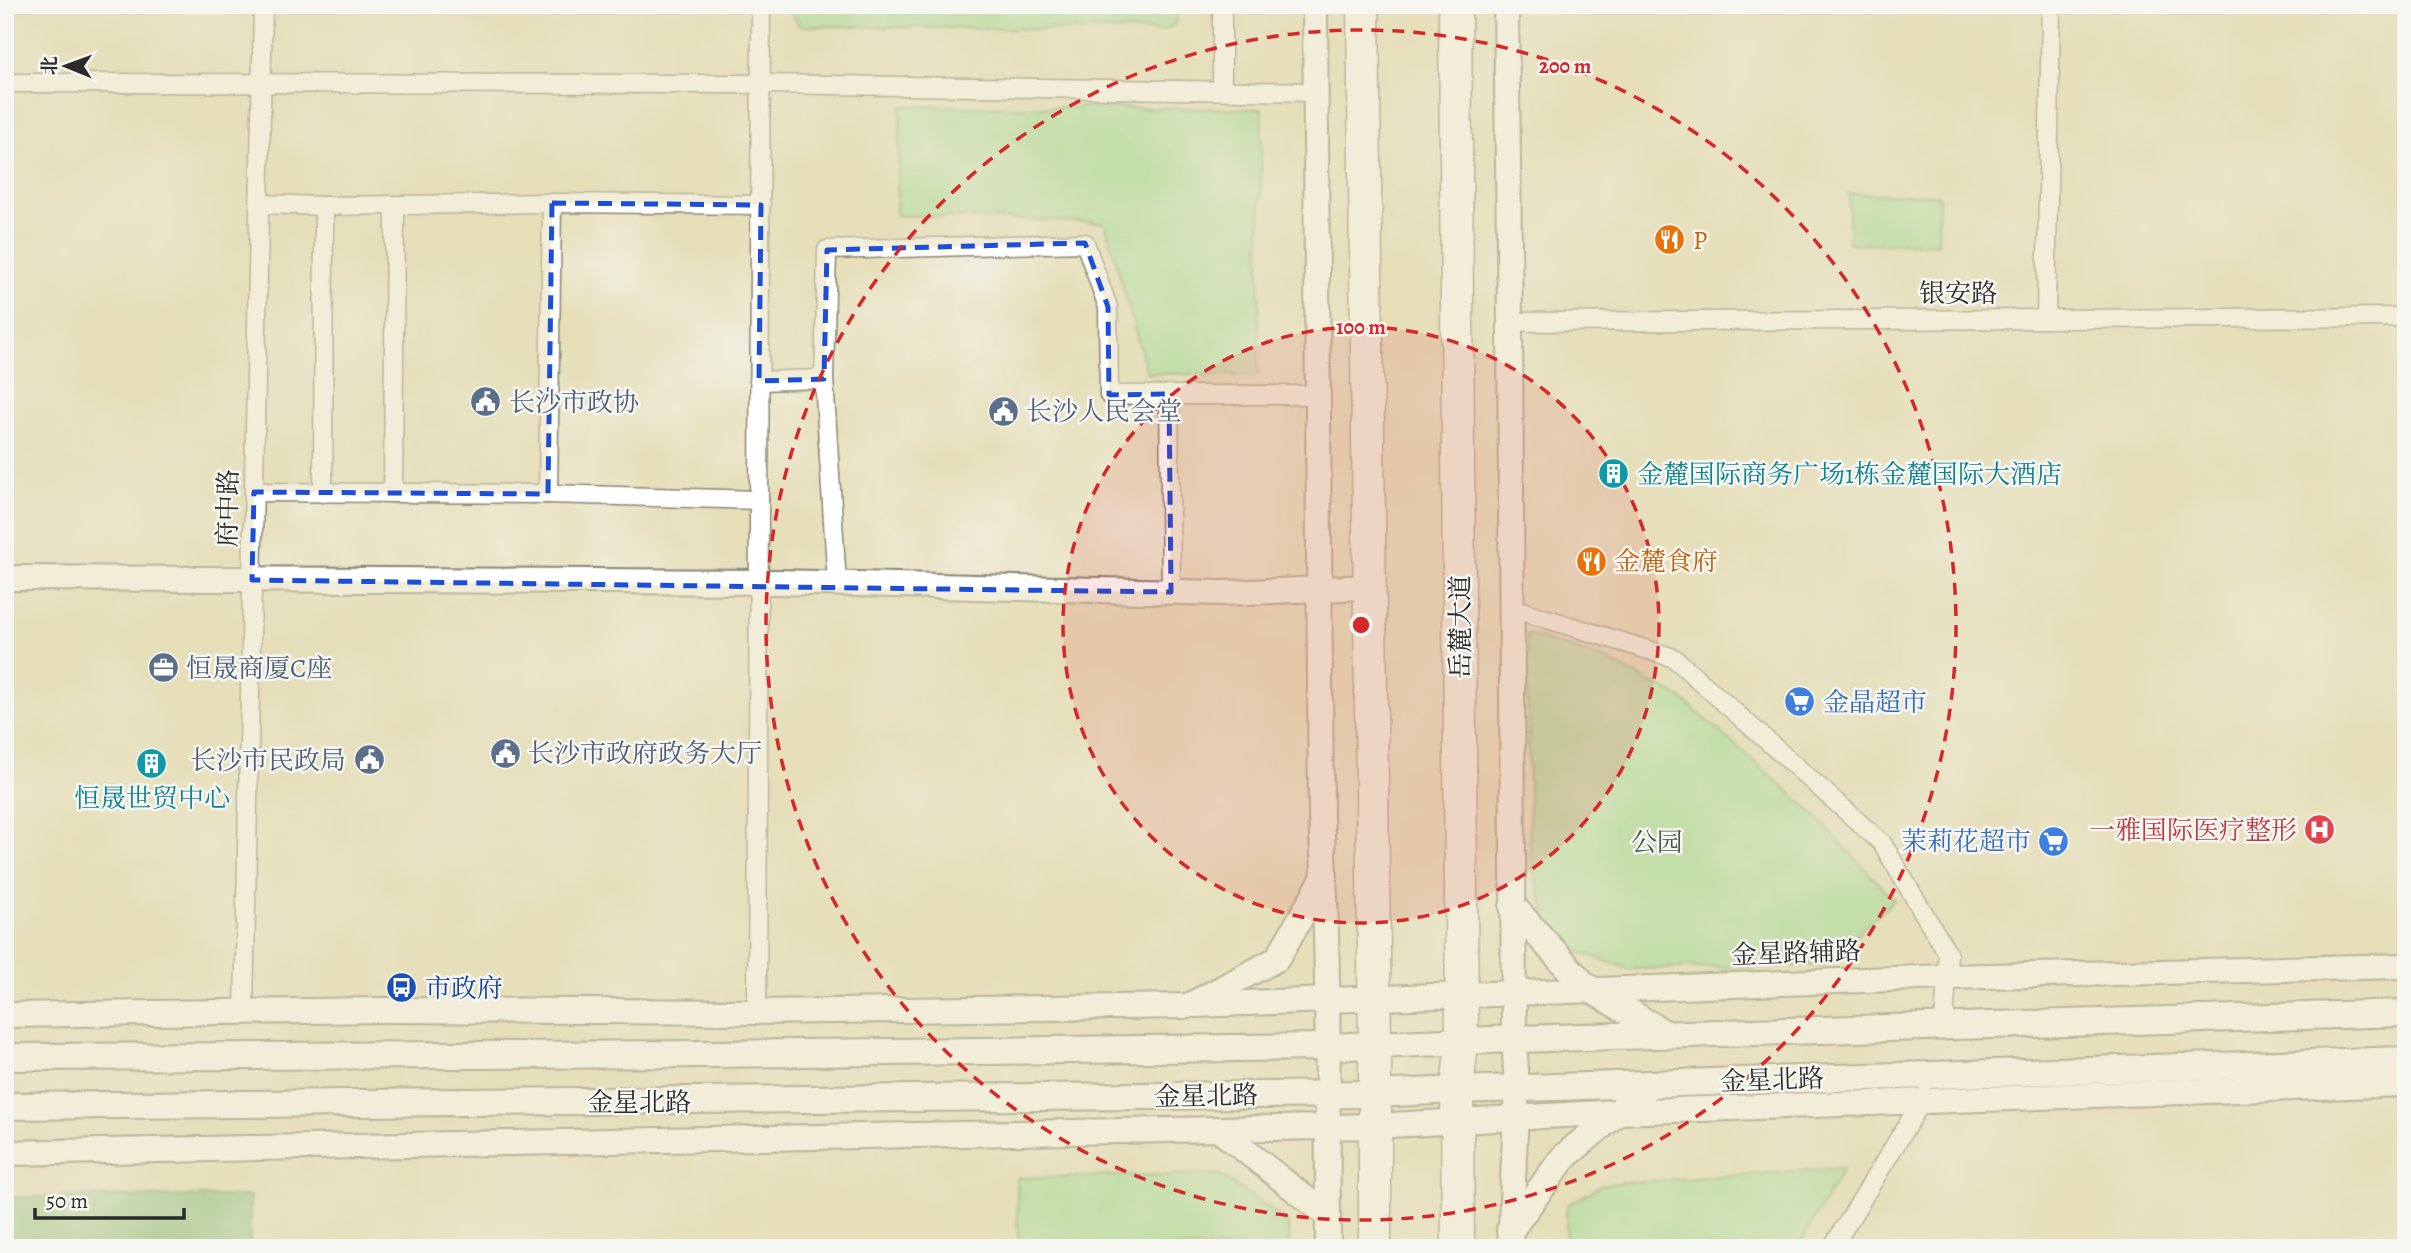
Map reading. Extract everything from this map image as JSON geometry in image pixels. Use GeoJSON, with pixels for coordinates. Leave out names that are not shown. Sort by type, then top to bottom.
{"type":"FeatureCollection","features":[{"type":"Feature","properties":{"kind":"highway"},"geometry":{"type":"LineString","coordinates":[[1363,5],[1375,1045],[1374,1248]]}},
{"type":"Feature","properties":{"kind":"highway","name":"岳麓大道"},"geometry":{"type":"LineString","coordinates":[[1455,5],[1462,995],[1462,1042],[1457,1090],[1458,1248]]}},
{"type":"Feature","properties":{"kind":"main road"},"geometry":{"type":"LineString","coordinates":[[1513,907],[1584,985],[1667,1035]]}},
{"type":"Feature","properties":{"kind":"main road","name":"金星北路"},"geometry":{"type":"LineString","coordinates":[[5,1058],[1328,1047],[1514,1039],[2406,1013]]}},
{"type":"Feature","properties":{"kind":"main road","name":"金星北路"},"geometry":{"type":"LineString","coordinates":[[5,1107],[1329,1095],[2406,1060]]}},
{"type":"Feature","properties":{"kind":"main road"},"geometry":{"type":"LineString","coordinates":[[1510,1239],[1564,1157],[1651,1084]]}},
{"type":"Feature","properties":{"kind":"street","name":"府中路"},"geometry":{"type":"LineString","coordinates":[[244,1012],[263,5]]}},
{"type":"Feature","properties":{"kind":"street"},"geometry":{"type":"LineString","coordinates":[[757,1012],[761,5]]}},
{"type":"Feature","properties":{"kind":"street"},"geometry":{"type":"LineString","coordinates":[[1222,5],[1222,90]]}},
{"type":"Feature","properties":{"kind":"street"},"geometry":{"type":"LineString","coordinates":[[1315,5],[1321,817],[1325,875],[1329,1095],[1328,1248]]}},
{"type":"Feature","properties":{"kind":"street"},"geometry":{"type":"LineString","coordinates":[[1506,5],[1514,1039],[1517,1088],[1510,1239]]}},
{"type":"Feature","properties":{"kind":"street"},"geometry":{"type":"LineString","coordinates":[[2046,319],[2051,5]]}},
{"type":"Feature","properties":{"kind":"street"},"geometry":{"type":"LineString","coordinates":[[5,83],[760,84],[1315,92]]}},
{"type":"Feature","properties":{"kind":"street"},"geometry":{"type":"LineString","coordinates":[[548,494],[552,203]]}},
{"type":"Feature","properties":{"kind":"street"},"geometry":{"type":"LineString","coordinates":[[260,204],[761,205]]}},
{"type":"Feature","properties":{"kind":"street"},"geometry":{"type":"LineString","coordinates":[[323,492],[324,206]]}},
{"type":"Feature","properties":{"kind":"street"},"geometry":{"type":"LineString","coordinates":[[393,494],[396,206]]}},
{"type":"Feature","properties":{"kind":"street"},"geometry":{"type":"LineString","coordinates":[[837,584],[824,379],[827,250],[1086,243],[1108,307],[1109,396],[1318,395]]}},
{"type":"Feature","properties":{"kind":"street","name":"银安路"},"geometry":{"type":"LineString","coordinates":[[1510,322],[2406,317]]}},
{"type":"Feature","properties":{"kind":"street"},"geometry":{"type":"LineString","coordinates":[[759,381],[824,379]]}},
{"type":"Feature","properties":{"kind":"street"},"geometry":{"type":"LineString","coordinates":[[1169,394],[1171,592]]}},
{"type":"Feature","properties":{"kind":"street"},"geometry":{"type":"LineString","coordinates":[[254,492],[548,494],[759,500]]}},
{"type":"Feature","properties":{"kind":"street"},"geometry":{"type":"LineString","coordinates":[[5,578],[758,582],[1223,593],[1369,587]]}},
{"type":"Feature","properties":{"kind":"street"},"geometry":{"type":"LineString","coordinates":[[1512,608],[1674,658],[1882,843],[1948,954],[1944,1027]]}},
{"type":"Feature","properties":{"kind":"street"},"geometry":{"type":"LineString","coordinates":[[1188,1006],[1277,959],[1325,875]]}},
{"type":"Feature","properties":{"kind":"street","name":"金星路辅路"},"geometry":{"type":"LineString","coordinates":[[5,1014],[386,1010],[757,1012],[1188,1006],[1946,977],[2406,966]]}},
{"type":"Feature","properties":{"kind":"street"},"geometry":{"type":"LineString","coordinates":[[1832,1248],[1938,1075]]}},
{"type":"Feature","properties":{"kind":"street"},"geometry":{"type":"LineString","coordinates":[[5,1153],[1329,1128],[1617,1112],[2406,1084]]}},
{"type":"Feature","properties":{"kind":"street"},"geometry":{"type":"LineString","coordinates":[[1218,1129],[1328,1216]]}},
{"type":"Feature","properties":{"kind":"highlighted area"},"geometry":{"type":"Polygon","coordinates":[[[552,203],[761,205],[759,381],[824,379],[827,250],[1085,243],[1108,307],[1109,395],[1169,394],[1171,592],[252,580],[254,492],[548,494],[552,203]]]}},
{"type":"Feature","properties":{"kind":"green space"},"geometry":{"type":"Polygon","coordinates":[[[786,5],[1180,5],[1176,23],[1164,31],[800,26],[786,5]]]}},
{"type":"Feature","properties":{"kind":"green space"},"geometry":{"type":"Polygon","coordinates":[[[901,106],[1262,109],[1258,376],[1147,373],[1105,223],[896,215],[901,106]]]}},
{"type":"Feature","properties":{"kind":"green space"},"geometry":{"type":"Polygon","coordinates":[[[1849,194],[1939,195],[1938,244],[1849,243],[1849,194]]]}},
{"type":"Feature","properties":{"kind":"green space","name":"公园"},"geometry":{"type":"Polygon","coordinates":[[[1527,634],[1602,658],[1680,697],[1810,810],[1894,900],[1823,965],[1629,969],[1580,952],[1549,925],[1530,858],[1527,634]]]}},
{"type":"Feature","properties":{"kind":"green space"},"geometry":{"type":"Polygon","coordinates":[[[1843,1168],[1798,1248],[1565,1248],[1567,1205],[1604,1184],[1843,1168]]]}},
{"type":"Feature","properties":{"kind":"green space"},"geometry":{"type":"Polygon","coordinates":[[[1219,1174],[1288,1222],[1289,1248],[1018,1248],[1017,1178],[1219,1174]]]}},
{"type":"Feature","properties":{"kind":"green space"},"geometry":{"type":"Polygon","coordinates":[[[250,1196],[250,1248],[5,1248],[5,1197],[250,1196]]]}},
{"type":"Feature","properties":{"kind":"place","name":"P"},"geometry":{"type":"Point","coordinates":[1670,240]}},
{"type":"Feature","properties":{"kind":"place","name":"长沙市政协"},"geometry":{"type":"Point","coordinates":[486,402]}},
{"type":"Feature","properties":{"kind":"place","name":"长沙人民会堂"},"geometry":{"type":"Point","coordinates":[1003,411]}},
{"type":"Feature","properties":{"kind":"place","name":"金麓国际商务广场1栋金麓国际大酒店"},"geometry":{"type":"Point","coordinates":[1614,474]}},
{"type":"Feature","properties":{"kind":"place","name":"金麓食府"},"geometry":{"type":"Point","coordinates":[1591,561]}},
{"type":"Feature","properties":{"kind":"place","name":"恒晟商厦C座"},"geometry":{"type":"Point","coordinates":[163,668]}},
{"type":"Feature","properties":{"kind":"place","name":"金晶超市"},"geometry":{"type":"Point","coordinates":[1800,702]}},
{"type":"Feature","properties":{"kind":"place","name":"长沙市政府政务大厅"},"geometry":{"type":"Point","coordinates":[505,753]}},
{"type":"Feature","properties":{"kind":"place","name":"长沙市民政局"},"geometry":{"type":"Point","coordinates":[369,760]}},
{"type":"Feature","properties":{"kind":"place","name":"恒晟世贸中心"},"geometry":{"type":"Point","coordinates":[152,763]}},
{"type":"Feature","properties":{"kind":"place","name":"一雅国际医疗整形"},"geometry":{"type":"Point","coordinates":[2320,830]}},
{"type":"Feature","properties":{"kind":"place","name":"茉莉花超市"},"geometry":{"type":"Point","coordinates":[2054,841]}},
{"type":"Feature","properties":{"kind":"place","name":"市政府"},"geometry":{"type":"Point","coordinates":[402,988]}}]}
